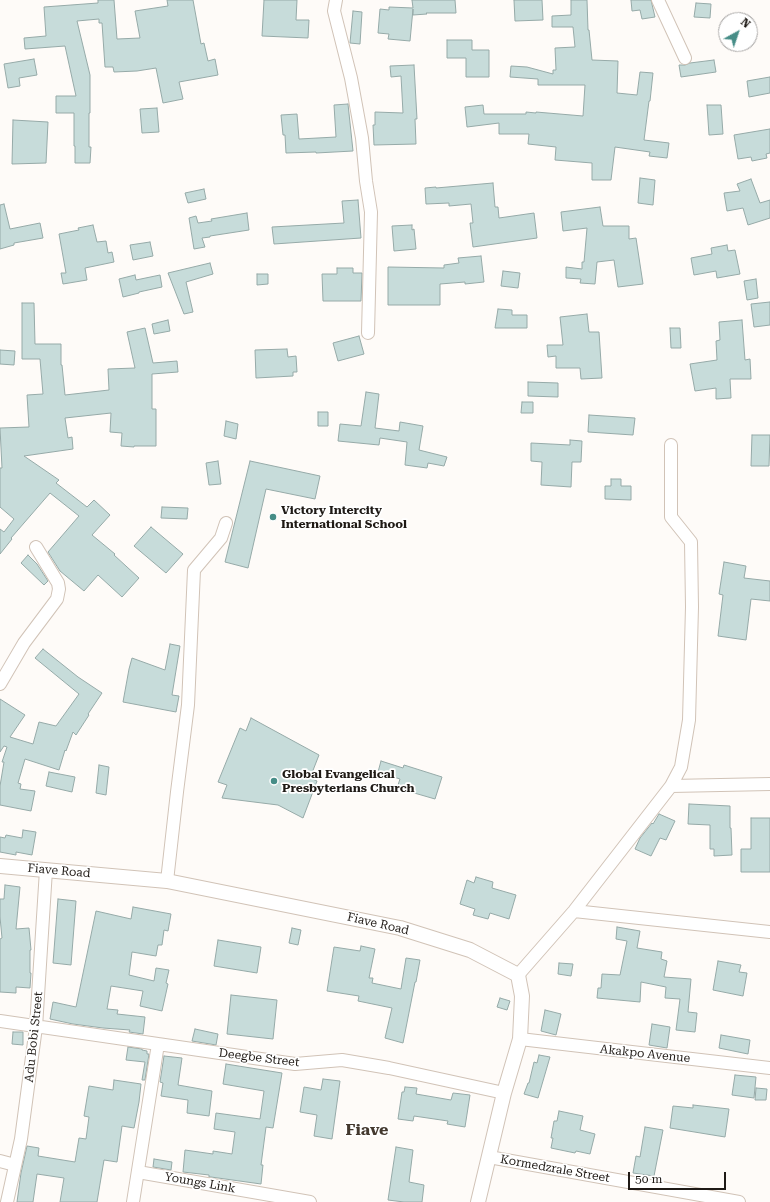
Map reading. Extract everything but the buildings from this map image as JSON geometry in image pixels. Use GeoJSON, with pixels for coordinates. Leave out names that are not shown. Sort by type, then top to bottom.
{"type":"FeatureCollection","features":[{"type":"Feature","properties":{"kind":"street"},"geometry":{"type":"LineString","coordinates":[[336,0],[334,11],[354,93],[362,138],[366,182],[371,212],[368,333]]}},
{"type":"Feature","properties":{"kind":"street"},"geometry":{"type":"LineString","coordinates":[[658,0],[685,58]]}},
{"type":"Feature","properties":{"kind":"street"},"geometry":{"type":"LineString","coordinates":[[478,1202],[490,1157],[504,1093],[520,1039],[522,996],[518,975],[574,911],[671,786],[682,767],[689,720],[692,606],[691,542],[671,517],[671,445]]}},
{"type":"Feature","properties":{"kind":"street"},"geometry":{"type":"LineString","coordinates":[[168,881],[188,705],[194,570],[221,538],[226,523]]}},
{"type":"Feature","properties":{"kind":"street"},"geometry":{"type":"LineString","coordinates":[[0,684],[24,643],[57,599],[59,589],[58,583],[36,547]]}},
{"type":"Feature","properties":{"kind":"street"},"geometry":{"type":"LineString","coordinates":[[671,786],[770,784]]}},
{"type":"Feature","properties":{"kind":"street","name":"Fiave Road"},"geometry":{"type":"LineString","coordinates":[[0,866],[168,881],[400,928],[470,950],[518,975]]}},
{"type":"Feature","properties":{"kind":"street","name":"Adu Bobi Street"},"geometry":{"type":"LineString","coordinates":[[7,1202],[21,1139],[36,1027],[46,870]]}},
{"type":"Feature","properties":{"kind":"street"},"geometry":{"type":"LineString","coordinates":[[574,911],[770,932]]}},
{"type":"Feature","properties":{"kind":"street","name":"Deegbe Street"},"geometry":{"type":"LineString","coordinates":[[0,1021],[295,1064],[342,1060],[389,1068],[504,1093]]}},
{"type":"Feature","properties":{"kind":"street","name":"Akakpo Avenue"},"geometry":{"type":"LineString","coordinates":[[520,1039],[770,1068]]}},
{"type":"Feature","properties":{"kind":"street"},"geometry":{"type":"LineString","coordinates":[[133,1202],[158,1044]]}},
{"type":"Feature","properties":{"kind":"street","name":"Kormedzrale Street"},"geometry":{"type":"LineString","coordinates":[[490,1157],[739,1202]]}},
{"type":"Feature","properties":{"kind":"street"},"geometry":{"type":"LineString","coordinates":[[0,1161],[15,1165]]}},
{"type":"Feature","properties":{"kind":"street","name":"Youngs Link"},"geometry":{"type":"LineString","coordinates":[[138,1172],[310,1202]]}},
{"type":"Feature","properties":{"kind":"place","name":"Victory Intercity International School"},"geometry":{"type":"Point","coordinates":[273,517]}},
{"type":"Feature","properties":{"kind":"place","name":"Global Evangelical Presbyterians Church"},"geometry":{"type":"Point","coordinates":[274,781]}},
{"type":"Feature","properties":{"kind":"district","name":"Fiave"},"geometry":{"type":"Point","coordinates":[367,1130]}}]}
